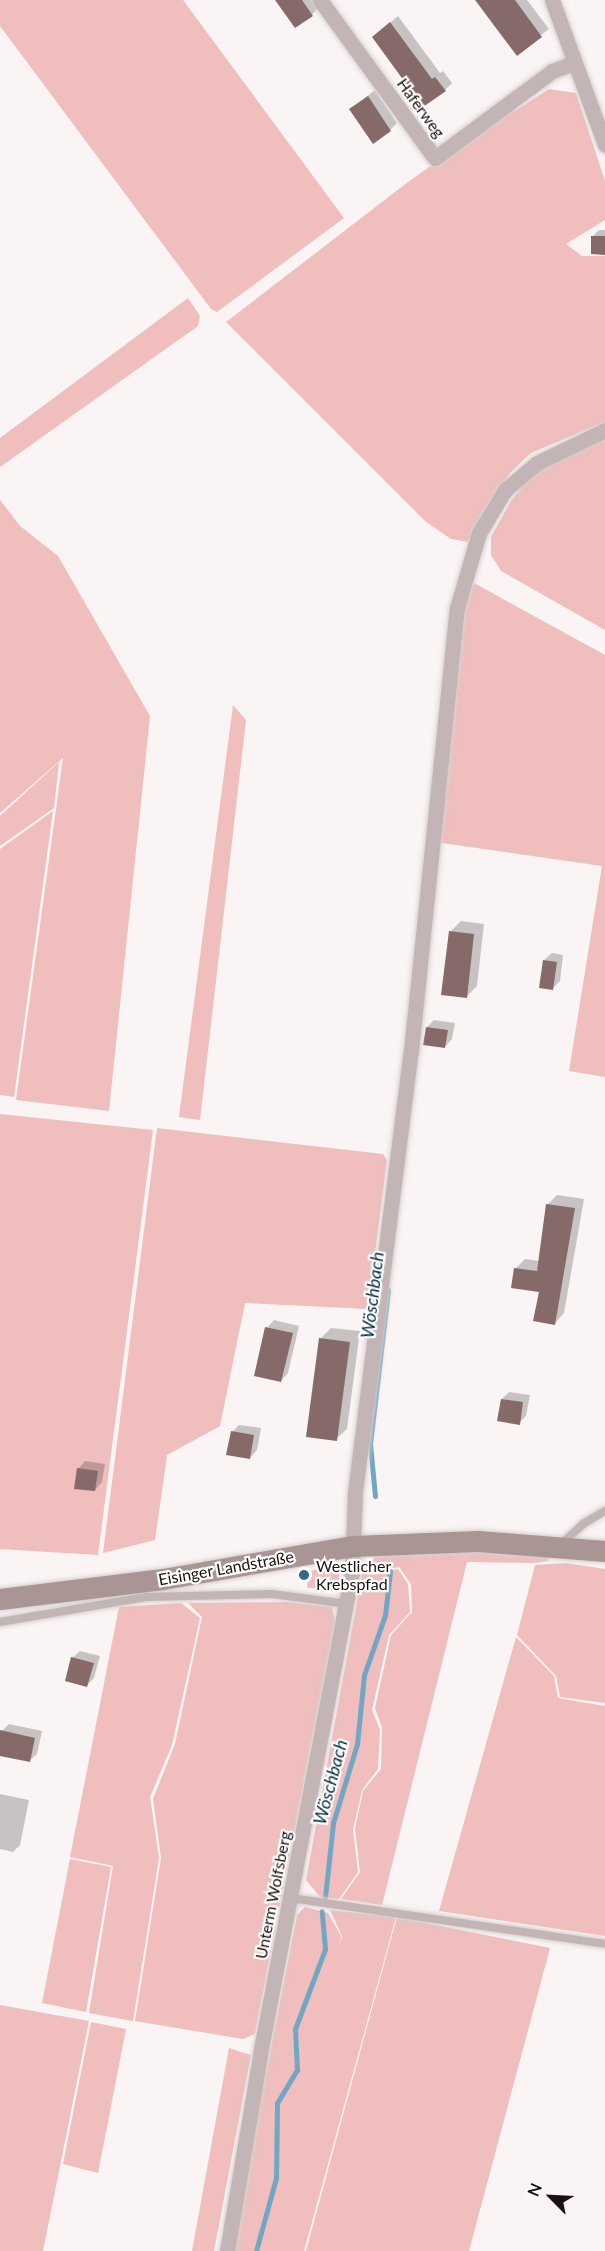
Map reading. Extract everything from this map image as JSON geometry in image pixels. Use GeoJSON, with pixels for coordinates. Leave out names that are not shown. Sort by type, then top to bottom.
{"type":"FeatureCollection","features":[{"type":"Feature","properties":{"kind":"main road","name":"Eisinger Landstraße"},"geometry":{"type":"LineString","coordinates":[[0,1599],[163,1579],[353,1546],[446,1541],[560,1546],[605,1551]]}},
{"type":"Feature","properties":{"kind":"street","name":"Haferweg"},"geometry":{"type":"LineString","coordinates":[[320,0],[435,158],[552,71],[574,63]]}},
{"type":"Feature","properties":{"kind":"street"},"geometry":{"type":"LineString","coordinates":[[552,0],[605,146]]}},
{"type":"Feature","properties":{"kind":"street","name":"Unterm Wolfsberg"},"geometry":{"type":"LineString","coordinates":[[227,2251],[347,1604],[353,1546],[355,1492],[411,1051],[457,608],[478,533],[505,490],[537,463],[605,430]]}},
{"type":"Feature","properties":{"kind":"lane"},"geometry":{"type":"LineString","coordinates":[[560,1546],[582,1524],[605,1511]]}},
{"type":"Feature","properties":{"kind":"lane","name":"Eisinger Landstraße"},"geometry":{"type":"LineString","coordinates":[[0,1622],[146,1597],[272,1594],[347,1604]]}},
{"type":"Feature","properties":{"kind":"lane"},"geometry":{"type":"LineString","coordinates":[[291,1898],[605,1944]]}},
{"type":"Feature","properties":{"kind":"shaded area"},"geometry":{"type":"Polygon","coordinates":[[[0,0],[183,0],[344,218],[217,312],[211,309],[0,26],[0,0]]]}},
{"type":"Feature","properties":{"kind":"shaded area"},"geometry":{"type":"Polygon","coordinates":[[[549,89],[576,93],[605,181],[605,220],[566,244],[582,256],[605,256],[605,422],[531,453],[511,472],[487,505],[468,542],[451,539],[426,522],[226,322],[408,182],[508,111],[516,110],[549,89]]]}},
{"type":"Feature","properties":{"kind":"shaded area"},"geometry":{"type":"Polygon","coordinates":[[[188,298],[200,316],[198,326],[0,467],[0,438],[188,298]]]}},
{"type":"Feature","properties":{"kind":"shaded area"},"geometry":{"type":"Polygon","coordinates":[[[605,437],[605,630],[501,571],[491,555],[491,537],[511,501],[533,473],[605,437]]]}},
{"type":"Feature","properties":{"kind":"shaded area"},"geometry":{"type":"Polygon","coordinates":[[[0,500],[20,526],[58,556],[150,716],[109,1111],[16,1100],[63,758],[0,813],[0,500]]]}},
{"type":"Feature","properties":{"kind":"shaded area"},"geometry":{"type":"Polygon","coordinates":[[[474,583],[605,655],[605,1077],[569,1071],[602,866],[435,842],[463,611],[474,583]]]}},
{"type":"Feature","properties":{"kind":"shaded area"},"geometry":{"type":"Polygon","coordinates":[[[233,705],[246,720],[200,1120],[179,1117],[233,705]]]}},
{"type":"Feature","properties":{"kind":"shaded area"},"geometry":{"type":"Polygon","coordinates":[[[59,762],[54,808],[0,846],[0,816],[59,762]]]}},
{"type":"Feature","properties":{"kind":"shaded area"},"geometry":{"type":"Polygon","coordinates":[[[53,811],[14,1097],[0,1095],[0,849],[53,811]]]}},
{"type":"Feature","properties":{"kind":"shaded area"},"geometry":{"type":"Polygon","coordinates":[[[0,1114],[153,1130],[98,1555],[0,1549],[0,1114]]]}},
{"type":"Feature","properties":{"kind":"shaded area"},"geometry":{"type":"Polygon","coordinates":[[[157,1128],[383,1154],[387,1160],[368,1309],[245,1303],[220,1426],[167,1455],[155,1540],[103,1553],[157,1128]]]}},
{"type":"Feature","properties":{"kind":"shaded area"},"geometry":{"type":"Polygon","coordinates":[[[452,1548],[549,1552],[548,1561],[534,1563],[467,1562],[382,1905],[341,1899],[360,1872],[355,1829],[363,1791],[381,1769],[382,1728],[375,1708],[391,1635],[412,1612],[411,1584],[399,1567],[361,1573],[375,1556],[452,1548]]]}},
{"type":"Feature","properties":{"kind":"shaded area"},"geometry":{"type":"Polygon","coordinates":[[[566,1563],[605,1569],[605,1703],[560,1697],[556,1676],[517,1635],[535,1565],[566,1563]]]}},
{"type":"Feature","properties":{"kind":"shaded area"},"geometry":{"type":"Polygon","coordinates":[[[332,1565],[340,1567],[338,1587],[307,1588],[308,1572],[332,1565]]]}},
{"type":"Feature","properties":{"kind":"shaded area"},"geometry":{"type":"Polygon","coordinates":[[[398,1569],[408,1584],[410,1612],[389,1635],[372,1710],[380,1730],[378,1769],[362,1790],[353,1830],[358,1872],[339,1899],[320,1897],[306,1880],[362,1574],[398,1569]]]}},
{"type":"Feature","properties":{"kind":"shaded area"},"geometry":{"type":"Polygon","coordinates":[[[290,1602],[332,1607],[335,1621],[255,2034],[243,2039],[135,2021],[161,1858],[153,1799],[175,1744],[202,1617],[188,1603],[290,1602]]]}},
{"type":"Feature","properties":{"kind":"shaded area"},"geometry":{"type":"Polygon","coordinates":[[[181,1603],[200,1618],[172,1745],[150,1797],[159,1858],[133,2021],[89,2013],[113,1866],[70,1857],[119,1607],[181,1603]]]}},
{"type":"Feature","properties":{"kind":"shaded area"},"geometry":{"type":"Polygon","coordinates":[[[516,1637],[554,1676],[558,1698],[605,1706],[605,1936],[439,1911],[516,1637]]]}},
{"type":"Feature","properties":{"kind":"shaded area"},"geometry":{"type":"Polygon","coordinates":[[[70,1859],[111,1867],[86,2012],[42,2003],[70,1859]]]}},
{"type":"Feature","properties":{"kind":"shaded area"},"geometry":{"type":"Polygon","coordinates":[[[305,1907],[328,1913],[341,1936],[340,1945],[342,1936],[330,1910],[396,1917],[304,2251],[231,2251],[297,1915],[305,1907]]]}},
{"type":"Feature","properties":{"kind":"shaded area"},"geometry":{"type":"Polygon","coordinates":[[[397,1917],[550,1948],[469,2251],[306,2251],[397,1917]]]}},
{"type":"Feature","properties":{"kind":"shaded area"},"geometry":{"type":"Polygon","coordinates":[[[0,2005],[89,2021],[43,2251],[0,2251],[0,2005]]]}},
{"type":"Feature","properties":{"kind":"shaded area"},"geometry":{"type":"Polygon","coordinates":[[[91,2022],[126,2029],[98,2173],[63,2164],[91,2022]]]}},
{"type":"Feature","properties":{"kind":"shaded area"},"geometry":{"type":"Polygon","coordinates":[[[229,2048],[251,2055],[214,2251],[192,2251],[229,2048]]]}},
{"type":"Feature","properties":{"kind":"building"},"geometry":{"type":"Polygon","coordinates":[[[275,0],[302,0],[313,16],[295,28],[275,0]]]}},
{"type":"Feature","properties":{"kind":"building"},"geometry":{"type":"Polygon","coordinates":[[[475,0],[515,0],[542,37],[517,56],[475,0]]]}},
{"type":"Feature","properties":{"kind":"building"},"geometry":{"type":"Polygon","coordinates":[[[390,22],[432,79],[435,77],[446,91],[423,107],[372,37],[390,22]]]}},
{"type":"Feature","properties":{"kind":"building"},"geometry":{"type":"Polygon","coordinates":[[[368,96],[391,131],[373,144],[349,109],[368,96]]]}},
{"type":"Feature","properties":{"kind":"building"},"geometry":{"type":"Polygon","coordinates":[[[591,236],[605,236],[605,255],[591,254],[591,236]]]}},
{"type":"Feature","properties":{"kind":"building"},"geometry":{"type":"Polygon","coordinates":[[[449,931],[474,934],[467,998],[441,995],[449,931]]]}},
{"type":"Feature","properties":{"kind":"building"},"geometry":{"type":"Polygon","coordinates":[[[543,960],[557,962],[553,990],[539,988],[543,960]]]}},
{"type":"Feature","properties":{"kind":"building"},"geometry":{"type":"Polygon","coordinates":[[[426,1027],[448,1030],[445,1048],[423,1045],[426,1027]]]}},
{"type":"Feature","properties":{"kind":"building"},"geometry":{"type":"Polygon","coordinates":[[[546,1204],[575,1208],[555,1325],[533,1321],[539,1292],[511,1288],[514,1268],[537,1271],[546,1204]]]}},
{"type":"Feature","properties":{"kind":"building"},"geometry":{"type":"Polygon","coordinates":[[[265,1327],[293,1333],[281,1382],[254,1376],[265,1327]]]}},
{"type":"Feature","properties":{"kind":"building"},"geometry":{"type":"Polygon","coordinates":[[[319,1338],[350,1342],[337,1441],[306,1437],[319,1338]]]}},
{"type":"Feature","properties":{"kind":"building"},"geometry":{"type":"Polygon","coordinates":[[[501,1399],[523,1402],[520,1425],[497,1421],[501,1399]]]}},
{"type":"Feature","properties":{"kind":"building"},"geometry":{"type":"Polygon","coordinates":[[[231,1431],[254,1435],[250,1459],[226,1455],[231,1431]]]}},
{"type":"Feature","properties":{"kind":"building"},"geometry":{"type":"Polygon","coordinates":[[[77,1468],[98,1471],[95,1491],[74,1489],[77,1468]]]}},
{"type":"Feature","properties":{"kind":"building"},"geometry":{"type":"Polygon","coordinates":[[[71,1657],[94,1663],[87,1687],[65,1681],[71,1657]]]}},
{"type":"Feature","properties":{"kind":"building"},"geometry":{"type":"Polygon","coordinates":[[[0,1730],[35,1738],[30,1762],[0,1756],[0,1730]]]}},
{"type":"Feature","properties":{"kind":"waterway","name":"Wöschbach"},"geometry":{"type":"LineString","coordinates":[[375,1496],[370,1444],[388,1290]]}},
{"type":"Feature","properties":{"kind":"waterway","name":"Wöschbach"},"geometry":{"type":"LineString","coordinates":[[325,1897],[333,1823],[357,1744],[364,1675],[385,1615],[390,1571]]}},
{"type":"Feature","properties":{"kind":"waterway","name":"Wöschbach"},"geometry":{"type":"LineString","coordinates":[[256,2251],[276,2178],[277,2103],[297,2070],[295,2029],[325,1949],[322,1911]]}},
{"type":"Feature","properties":{"kind":"place","name":"Westlicher Krebspfad"},"geometry":{"type":"Point","coordinates":[304,1575]}}]}
